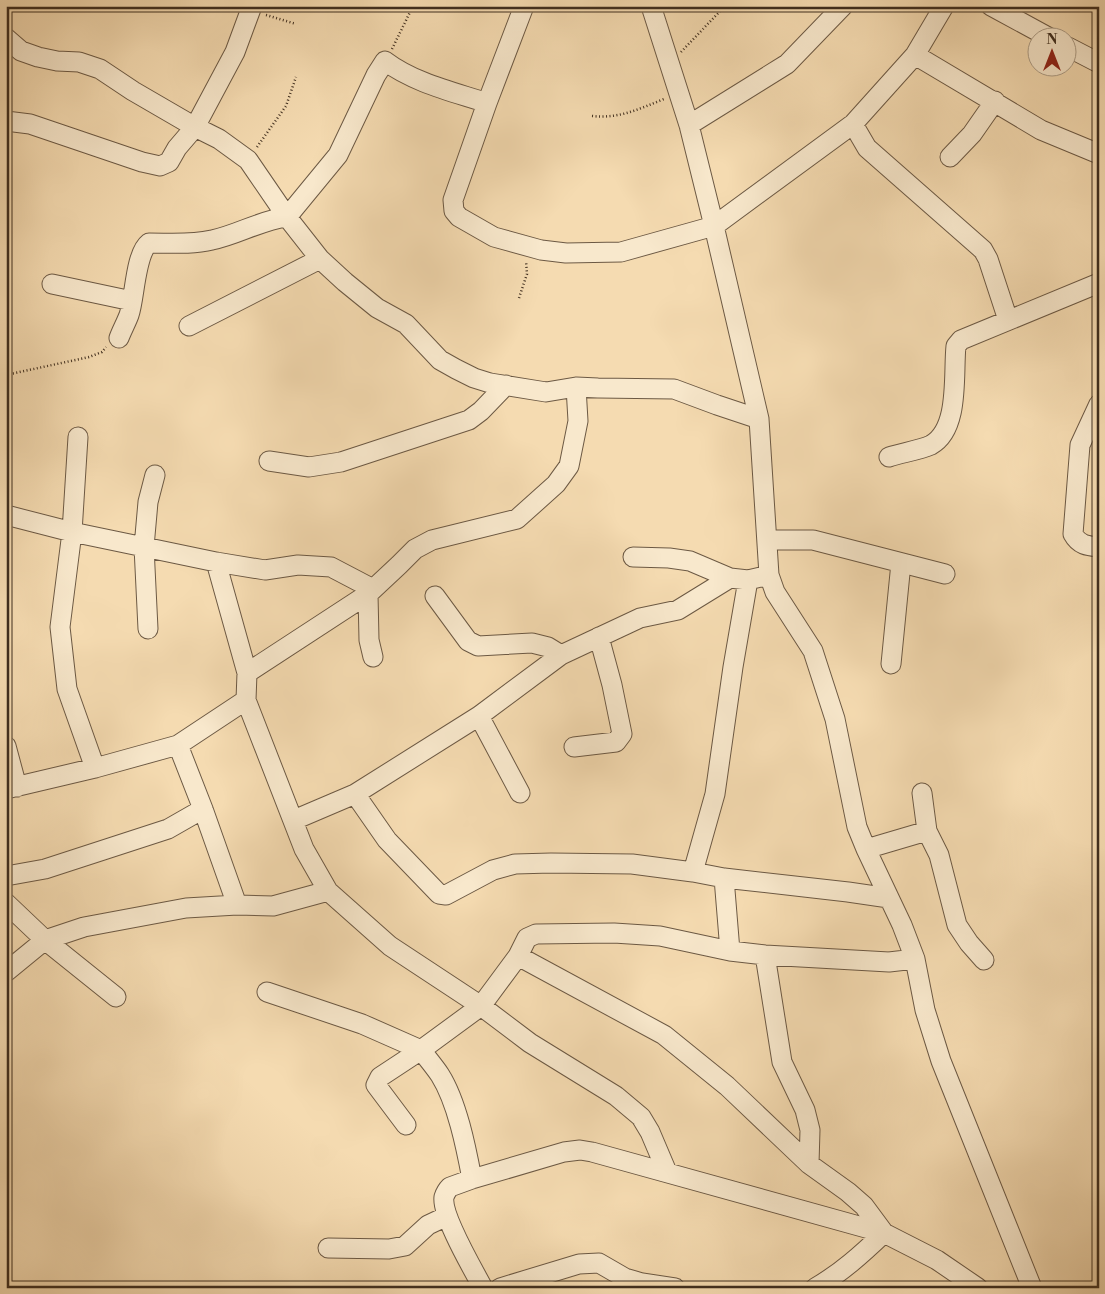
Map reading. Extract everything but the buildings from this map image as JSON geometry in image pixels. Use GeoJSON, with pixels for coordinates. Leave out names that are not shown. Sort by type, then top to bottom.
{"type":"FeatureCollection","features":[{"type":"Feature","properties":{"kind":"street"},"geometry":{"type":"LineString","coordinates":[[524,6],[453,200],[454,211],[459,217],[494,237],[541,250],[566,253],[621,252],[714,226],[853,124],[915,55],[944,6]]}},
{"type":"Feature","properties":{"kind":"street"},"geometry":{"type":"LineString","coordinates":[[652,6],[689,125],[759,419],[769,575],[775,592],[813,651],[835,719],[858,827],[866,849],[902,925],[915,959],[925,1010],[941,1061],[1032,1288]]}},
{"type":"Feature","properties":{"kind":"street"},"geometry":{"type":"LineString","coordinates":[[689,125],[787,64],[843,6]]}},
{"type":"Feature","properties":{"kind":"street"},"geometry":{"type":"LineString","coordinates":[[991,6],[1032,28]]}},
{"type":"Feature","properties":{"kind":"street"},"geometry":{"type":"LineString","coordinates":[[6,121],[30,124],[142,162],[160,166],[169,162],[177,148],[195,127],[235,52],[250,8]]}},
{"type":"Feature","properties":{"kind":"street"},"geometry":{"type":"LineString","coordinates":[[6,38],[21,50],[38,57],[57,61],[79,62],[100,69],[133,91],[219,139],[248,160],[287,217],[320,259],[377,308],[406,324],[440,360],[474,378],[546,392],[576,386],[598,388],[674,388],[759,419]]}},
{"type":"Feature","properties":{"kind":"street"},"geometry":{"type":"LineString","coordinates":[[1078,52],[1099,63]]}},
{"type":"Feature","properties":{"kind":"street"},"geometry":{"type":"LineString","coordinates":[[915,55],[1041,130],[1099,154]]}},
{"type":"Feature","properties":{"kind":"street"},"geometry":{"type":"LineString","coordinates":[[119,338],[129,315],[139,261],[145,246],[149,244],[191,244],[212,240],[275,218],[287,217],[338,155],[376,75],[385,61],[398,70],[428,83],[487,103]]}},
{"type":"Feature","properties":{"kind":"street"},"geometry":{"type":"LineString","coordinates":[[950,157],[972,134],[995,102]]}},
{"type":"Feature","properties":{"kind":"street"},"geometry":{"type":"LineString","coordinates":[[853,124],[867,148],[983,250],[988,259],[1008,320]]}},
{"type":"Feature","properties":{"kind":"street"},"geometry":{"type":"LineString","coordinates":[[189,326],[320,259]]}},
{"type":"Feature","properties":{"kind":"street"},"geometry":{"type":"LineString","coordinates":[[889,457],[932,444],[947,428],[953,406],[956,346],[961,340],[1099,283]]}},
{"type":"Feature","properties":{"kind":"street"},"geometry":{"type":"LineString","coordinates":[[52,284],[132,301]]}},
{"type":"Feature","properties":{"kind":"street"},"geometry":{"type":"LineString","coordinates":[[269,461],[309,468],[341,462],[469,420],[481,411],[506,385]]}},
{"type":"Feature","properties":{"kind":"street"},"geometry":{"type":"LineString","coordinates":[[247,673],[370,591],[415,549],[432,540],[517,519],[556,484],[569,466],[578,421],[576,386]]}},
{"type":"Feature","properties":{"kind":"street"},"geometry":{"type":"LineString","coordinates":[[1099,404],[1080,445],[1073,534],[1077,542],[1086,546],[1099,547]]}},
{"type":"Feature","properties":{"kind":"street"},"geometry":{"type":"LineString","coordinates":[[78,437],[72,532],[60,627],[67,689],[95,768]]}},
{"type":"Feature","properties":{"kind":"street"},"geometry":{"type":"LineString","coordinates":[[148,629],[144,547],[148,502],[155,475]]}},
{"type":"Feature","properties":{"kind":"street"},"geometry":{"type":"LineString","coordinates":[[6,515],[72,532],[216,562],[265,570],[298,565],[331,567],[370,591]]}},
{"type":"Feature","properties":{"kind":"street"},"geometry":{"type":"LineString","coordinates":[[766,540],[813,540],[945,574]]}},
{"type":"Feature","properties":{"kind":"street"},"geometry":{"type":"LineString","coordinates":[[633,557],[690,560],[739,579]]}},
{"type":"Feature","properties":{"kind":"street"},"geometry":{"type":"LineString","coordinates":[[216,562],[247,673],[246,700],[304,848],[328,891],[390,946],[481,1006],[530,1043],[616,1096],[640,1117],[650,1132],[667,1172]]}},
{"type":"Feature","properties":{"kind":"street"},"geometry":{"type":"LineString","coordinates":[[891,664],[901,562]]}},
{"type":"Feature","properties":{"kind":"street"},"geometry":{"type":"LineString","coordinates":[[294,820],[355,794],[479,716],[561,655],[640,618],[678,610],[739,579],[769,575]]}},
{"type":"Feature","properties":{"kind":"street"},"geometry":{"type":"LineString","coordinates":[[693,872],[715,794],[733,668],[739,579]]}},
{"type":"Feature","properties":{"kind":"street"},"geometry":{"type":"LineString","coordinates":[[370,591],[370,640],[373,657]]}},
{"type":"Feature","properties":{"kind":"street"},"geometry":{"type":"LineString","coordinates":[[435,596],[468,642],[478,646],[532,644],[548,647],[561,655]]}},
{"type":"Feature","properties":{"kind":"street"},"geometry":{"type":"LineString","coordinates":[[574,747],[616,742],[622,734],[612,685],[599,638]]}},
{"type":"Feature","properties":{"kind":"street"},"geometry":{"type":"LineString","coordinates":[[6,746],[12,788],[178,745],[246,700]]}},
{"type":"Feature","properties":{"kind":"street"},"geometry":{"type":"LineString","coordinates":[[479,716],[520,792]]}},
{"type":"Feature","properties":{"kind":"street"},"geometry":{"type":"LineString","coordinates":[[178,745],[237,905]]}},
{"type":"Feature","properties":{"kind":"street"},"geometry":{"type":"LineString","coordinates":[[922,793],[927,831],[939,855],[957,925],[984,960]]}},
{"type":"Feature","properties":{"kind":"street"},"geometry":{"type":"LineString","coordinates":[[355,794],[387,840],[439,894],[446,896],[493,870],[515,864],[632,864],[724,878],[888,898]]}},
{"type":"Feature","properties":{"kind":"street"},"geometry":{"type":"LineString","coordinates":[[6,876],[45,869],[168,829],[203,809]]}},
{"type":"Feature","properties":{"kind":"street"},"geometry":{"type":"LineString","coordinates":[[866,849],[927,831]]}},
{"type":"Feature","properties":{"kind":"street"},"geometry":{"type":"LineString","coordinates":[[724,878],[730,951]]}},
{"type":"Feature","properties":{"kind":"street"},"geometry":{"type":"LineString","coordinates":[[6,972],[45,940],[84,927],[186,908],[237,905],[273,906],[328,891]]}},
{"type":"Feature","properties":{"kind":"street"},"geometry":{"type":"LineString","coordinates":[[6,903],[45,940],[116,997]]}},
{"type":"Feature","properties":{"kind":"street"},"geometry":{"type":"LineString","coordinates":[[406,1125],[376,1085],[380,1076],[421,1050],[481,1006],[518,956],[528,938],[536,934],[586,932],[660,936],[730,951],[765,955],[888,962],[915,959]]}},
{"type":"Feature","properties":{"kind":"street"},"geometry":{"type":"LineString","coordinates":[[765,955],[782,1062],[805,1110],[810,1130],[809,1164]]}},
{"type":"Feature","properties":{"kind":"street"},"geometry":{"type":"LineString","coordinates":[[518,956],[664,1036],[727,1086],[809,1164],[864,1206],[884,1233]]}},
{"type":"Feature","properties":{"kind":"street"},"geometry":{"type":"LineString","coordinates":[[267,992],[362,1024],[421,1050],[440,1075],[448,1091],[464,1140],[472,1179]]}},
{"type":"Feature","properties":{"kind":"street"},"geometry":{"type":"LineString","coordinates":[[483,1288],[448,1216],[444,1198],[450,1186],[564,1152],[580,1150],[667,1172],[884,1233],[937,1260],[978,1288]]}},
{"type":"Feature","properties":{"kind":"street"},"geometry":{"type":"LineString","coordinates":[[328,1248],[389,1249],[405,1246],[428,1225],[448,1216]]}},
{"type":"Feature","properties":{"kind":"street"},"geometry":{"type":"LineString","coordinates":[[815,1288],[855,1261],[884,1233]]}},
{"type":"Feature","properties":{"kind":"street"},"geometry":{"type":"LineString","coordinates":[[500,1288],[579,1264],[591,1263],[599,1263],[639,1286],[676,1288]]}},
{"type":"Feature","properties":{"kind":"path"},"geometry":{"type":"LineString","coordinates":[[385,61],[413,6]]}},
{"type":"Feature","properties":{"kind":"path"},"geometry":{"type":"LineString","coordinates":[[669,64],[725,6]]}},
{"type":"Feature","properties":{"kind":"path"},"geometry":{"type":"LineString","coordinates":[[250,8],[296,24]]}},
{"type":"Feature","properties":{"kind":"path"},"geometry":{"type":"LineString","coordinates":[[248,160],[286,106],[296,77]]}},
{"type":"Feature","properties":{"kind":"path"},"geometry":{"type":"LineString","coordinates":[[592,116],[607,118],[627,113],[678,94]]}},
{"type":"Feature","properties":{"kind":"path"},"geometry":{"type":"LineString","coordinates":[[519,298],[527,274],[526,245]]}},
{"type":"Feature","properties":{"kind":"path"},"geometry":{"type":"LineString","coordinates":[[6,375],[89,357],[102,352],[108,344],[119,338]]}}]}
